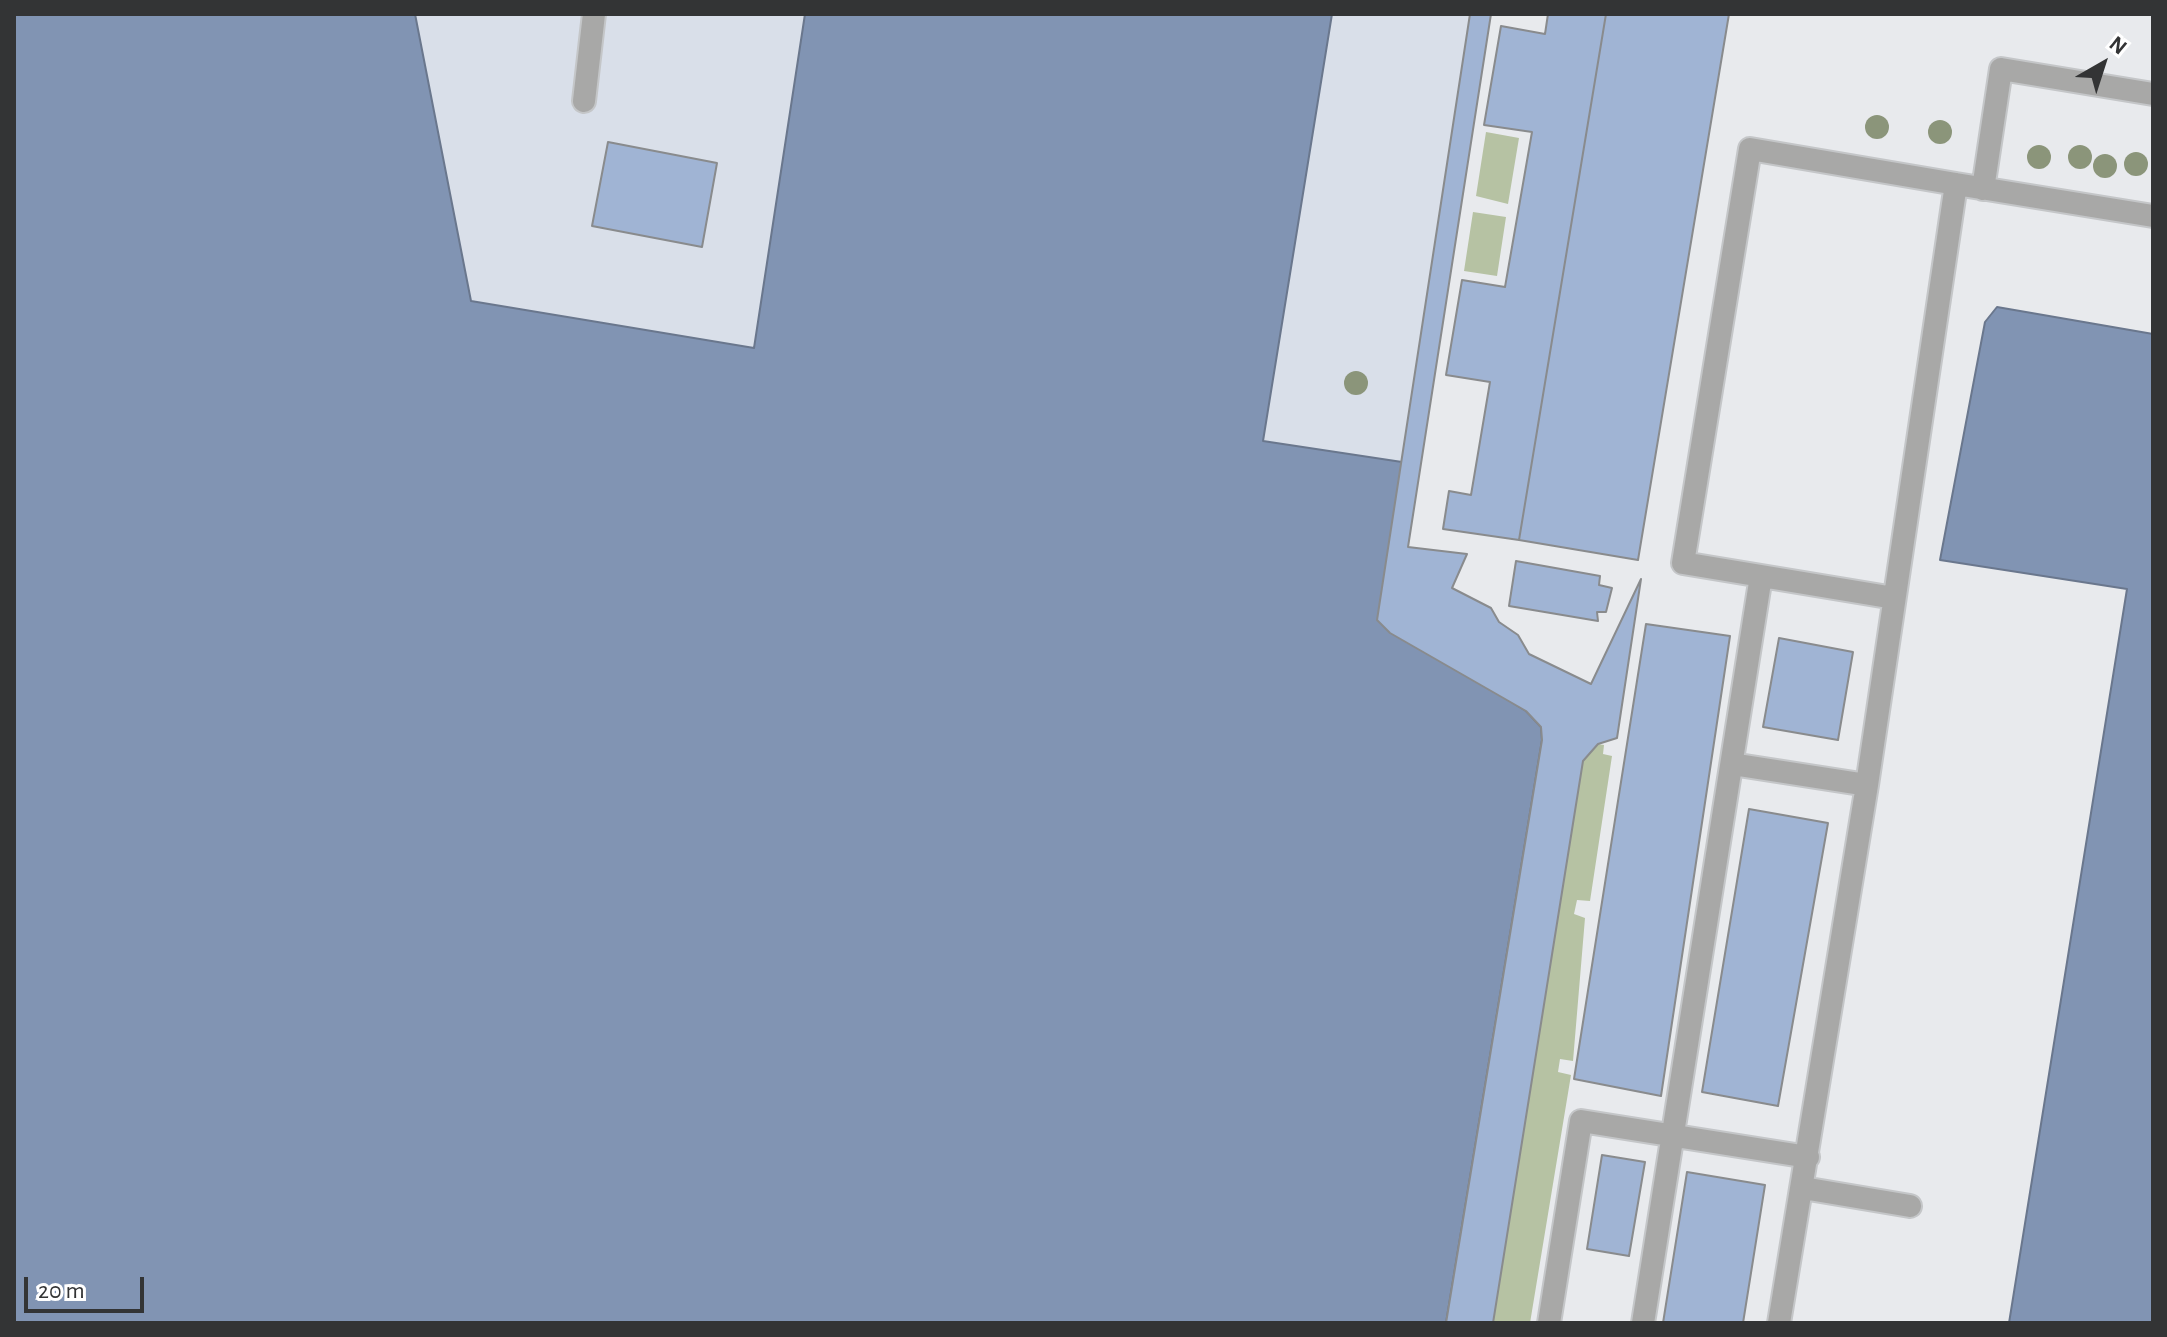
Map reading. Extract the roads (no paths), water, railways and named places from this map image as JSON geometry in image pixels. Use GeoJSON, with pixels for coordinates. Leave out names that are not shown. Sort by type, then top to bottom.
{"type":"FeatureCollection","features":[{"type":"Feature","properties":{"kind":"lane"},"geometry":{"type":"LineString","coordinates":[[584,101],[594,14]]}},
{"type":"Feature","properties":{"kind":"lane"},"geometry":{"type":"LineString","coordinates":[[1983,189],[2001,69],[2153,94]]}},
{"type":"Feature","properties":{"kind":"lane"},"geometry":{"type":"LineString","coordinates":[[1894,598],[1683,563],[1750,149],[2153,216]]}},
{"type":"Feature","properties":{"kind":"lane"},"geometry":{"type":"LineString","coordinates":[[1779,1323],[1867,785],[1956,184]]}},
{"type":"Feature","properties":{"kind":"lane"},"geometry":{"type":"LineString","coordinates":[[1643,1323],[1675,1136],[1761,576]]}},
{"type":"Feature","properties":{"kind":"lane"},"geometry":{"type":"LineString","coordinates":[[1732,764],[1867,785]]}},
{"type":"Feature","properties":{"kind":"lane"},"geometry":{"type":"LineString","coordinates":[[1549,1323],[1581,1121],[1808,1157]]}},
{"type":"Feature","properties":{"kind":"lane"},"geometry":{"type":"LineString","coordinates":[[1803,1188],[1910,1206]]}},
{"type":"Feature","properties":{"kind":"water"},"geometry":{"type":"Polygon","coordinates":[[[14,14],[415,14],[471,301],[754,348],[805,14],[1332,14],[1263,441],[1402,462],[1378,620],[1526,711],[1541,727],[1542,740],[1446,1323],[14,1323],[14,14]]]}},
{"type":"Feature","properties":{"kind":"water"},"geometry":{"type":"Polygon","coordinates":[[[1997,307],[2153,334],[2153,1323],[2009,1323],[2127,589],[1940,560],[1985,322],[1997,307]]]}}]}
